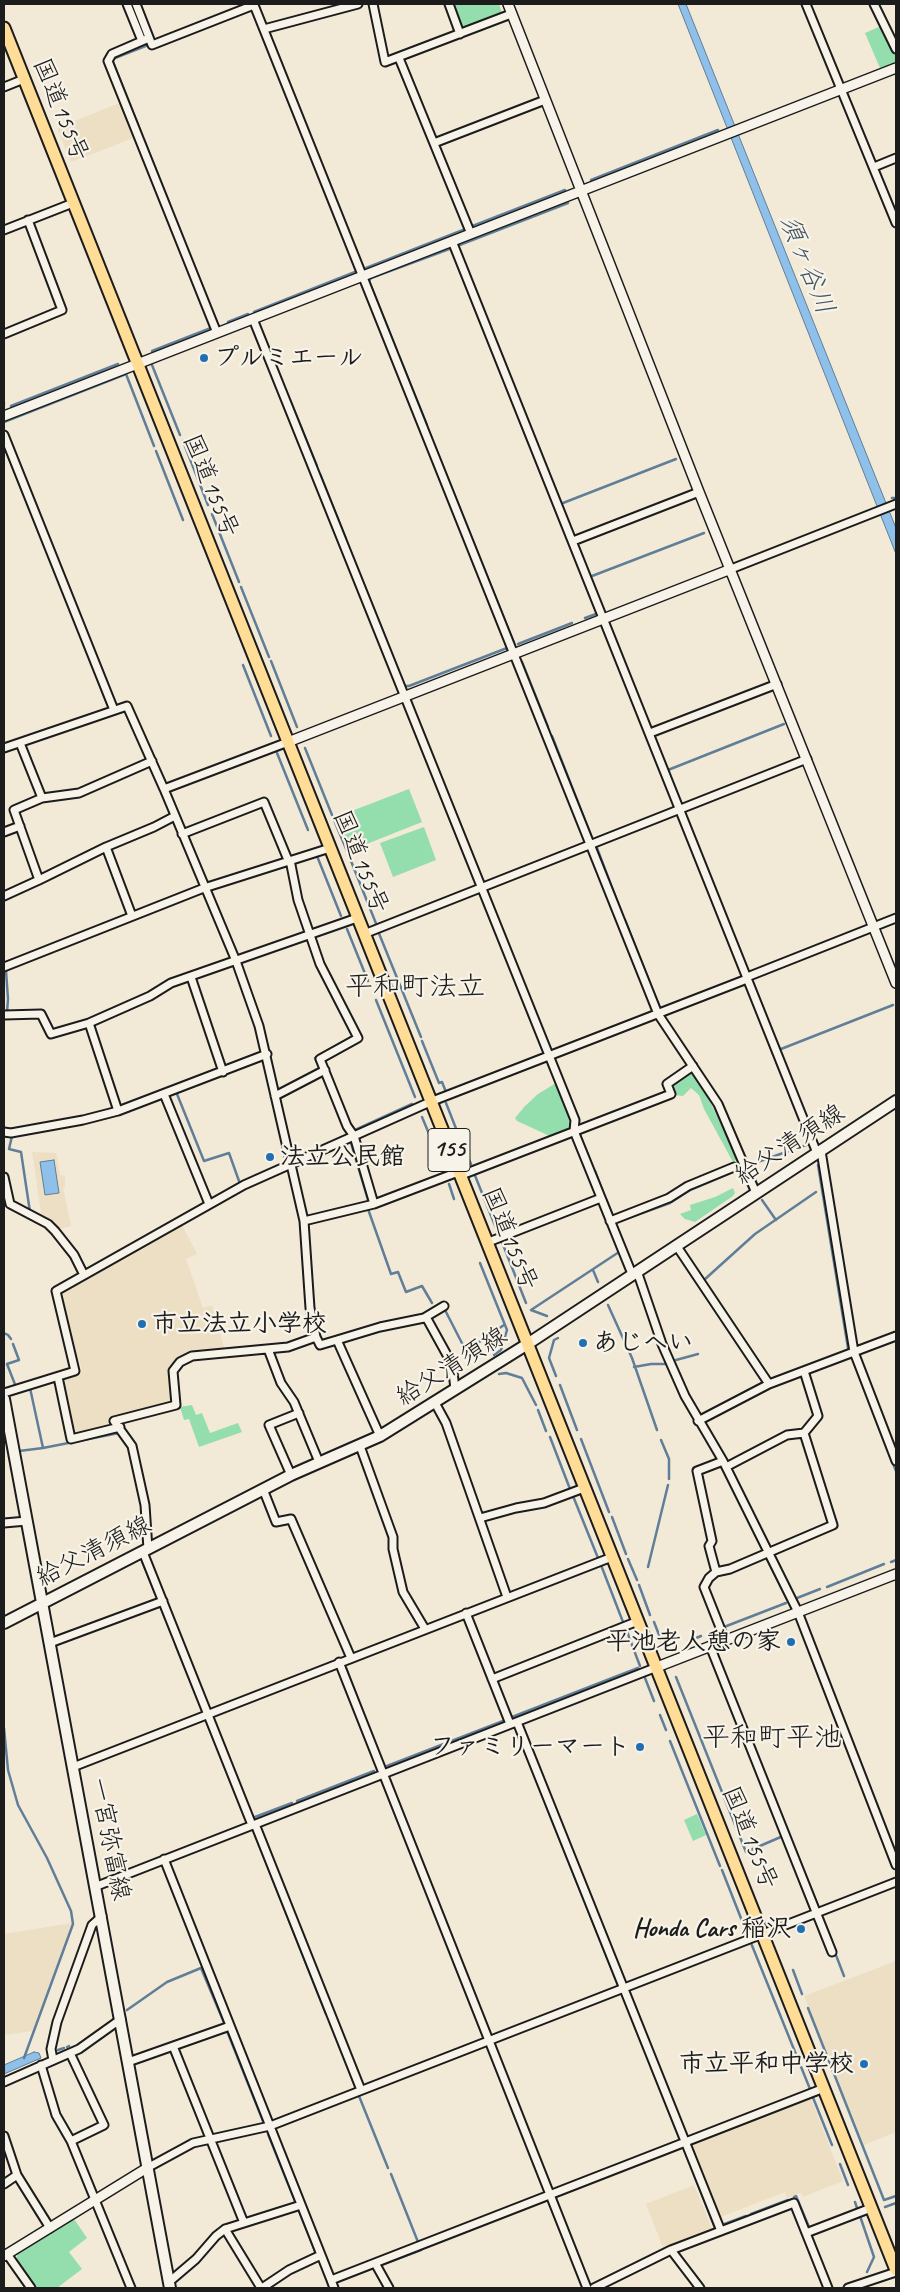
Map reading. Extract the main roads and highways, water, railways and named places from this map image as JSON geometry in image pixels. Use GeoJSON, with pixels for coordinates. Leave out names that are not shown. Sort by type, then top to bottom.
{"type":"FeatureCollection","features":[{"type":"Feature","properties":{"kind":"highway","name":"国道155号"},"geometry":{"type":"LineString","coordinates":[[4,28],[896,2271]]}},
{"type":"Feature","properties":{"kind":"main road","name":"給父清須線"},"geometry":{"type":"LineString","coordinates":[[4,1623],[291,1475],[380,1436],[526,1344],[896,1102]]}},
{"type":"Feature","properties":{"kind":"main road","name":"一宮弥富線"},"geometry":{"type":"LineString","coordinates":[[4,1399],[170,2285]]}},
{"type":"Feature","properties":{"kind":"water"},"geometry":{"type":"Polygon","coordinates":[[[678,4],[686,4],[896,528],[896,554],[678,4]]]}},
{"type":"Feature","properties":{"kind":"water"},"geometry":{"type":"Polygon","coordinates":[[[54,1160],[59,1193],[45,1195],[40,1162],[54,1160]]]}},
{"type":"Feature","properties":{"kind":"water"},"geometry":{"type":"Polygon","coordinates":[[[34,2052],[39,2053],[41,2058],[4,2074],[4,2065],[34,2052]]]}},
{"type":"Feature","properties":{"kind":"waterway"},"geometry":{"type":"LineString","coordinates":[[131,4],[144,35]]}},
{"type":"Feature","properties":{"kind":"waterway"},"geometry":{"type":"LineString","coordinates":[[115,58],[148,45]]}},
{"type":"Feature","properties":{"kind":"waterway"},"geometry":{"type":"LineString","coordinates":[[113,62],[142,135]]}},
{"type":"Feature","properties":{"kind":"waterway"},"geometry":{"type":"LineString","coordinates":[[591,180],[718,130]]}},
{"type":"Feature","properties":{"kind":"waterway"},"geometry":{"type":"LineString","coordinates":[[144,140],[171,208]]}},
{"type":"Feature","properties":{"kind":"waterway"},"geometry":{"type":"LineString","coordinates":[[470,227],[565,190]]}},
{"type":"Feature","properties":{"kind":"waterway"},"geometry":{"type":"LineString","coordinates":[[457,246],[568,203]]}},
{"type":"Feature","properties":{"kind":"waterway"},"geometry":{"type":"LineString","coordinates":[[173,214],[199,279]]}},
{"type":"Feature","properties":{"kind":"waterway"},"geometry":{"type":"LineString","coordinates":[[366,268],[463,230]]}},
{"type":"Feature","properties":{"kind":"waterway"},"geometry":{"type":"LineString","coordinates":[[397,351],[369,281],[371,278],[452,248]]}},
{"type":"Feature","properties":{"kind":"waterway"},"geometry":{"type":"LineString","coordinates":[[254,312],[355,272]]}},
{"type":"Feature","properties":{"kind":"waterway"},"geometry":{"type":"LineString","coordinates":[[203,290],[218,326]]}},
{"type":"Feature","properties":{"kind":"waterway"},"geometry":{"type":"LineString","coordinates":[[228,322],[248,314]]}},
{"type":"Feature","properties":{"kind":"waterway"},"geometry":{"type":"LineString","coordinates":[[152,351],[211,328]]}},
{"type":"Feature","properties":{"kind":"waterway"},"geometry":{"type":"LineString","coordinates":[[399,356],[427,425]]}},
{"type":"Feature","properties":{"kind":"waterway"},"geometry":{"type":"LineString","coordinates":[[11,406],[118,364]]}},
{"type":"Feature","properties":{"kind":"waterway"},"geometry":{"type":"LineString","coordinates":[[152,365],[180,435]]}},
{"type":"Feature","properties":{"kind":"waterway"},"geometry":{"type":"LineString","coordinates":[[4,422],[126,374],[154,446]]}},
{"type":"Feature","properties":{"kind":"waterway"},"geometry":{"type":"LineString","coordinates":[[290,400],[317,466]]}},
{"type":"Feature","properties":{"kind":"waterway"},"geometry":{"type":"LineString","coordinates":[[429,432],[514,643]]}},
{"type":"Feature","properties":{"kind":"waterway"},"geometry":{"type":"LineString","coordinates":[[183,441],[208,505]]}},
{"type":"Feature","properties":{"kind":"waterway"},"geometry":{"type":"LineString","coordinates":[[4,446],[53,567]]}},
{"type":"Feature","properties":{"kind":"waterway"},"geometry":{"type":"LineString","coordinates":[[156,451],[183,520]]}},
{"type":"Feature","properties":{"kind":"waterway"},"geometry":{"type":"LineString","coordinates":[[563,503],[676,459]]}},
{"type":"Feature","properties":{"kind":"waterway"},"geometry":{"type":"LineString","coordinates":[[320,474],[346,539]]}},
{"type":"Feature","properties":{"kind":"waterway"},"geometry":{"type":"LineString","coordinates":[[212,514],[239,582]]}},
{"type":"Feature","properties":{"kind":"waterway"},"geometry":{"type":"LineString","coordinates":[[592,576],[704,533]]}},
{"type":"Feature","properties":{"kind":"waterway"},"geometry":{"type":"LineString","coordinates":[[349,548],[375,612]]}},
{"type":"Feature","properties":{"kind":"waterway"},"geometry":{"type":"LineString","coordinates":[[241,587],[269,657]]}},
{"type":"Feature","properties":{"kind":"waterway"},"geometry":{"type":"LineString","coordinates":[[585,618],[596,614],[597,610]]}},
{"type":"Feature","properties":{"kind":"waterway"},"geometry":{"type":"LineString","coordinates":[[379,622],[404,686],[409,686],[507,648]]}},
{"type":"Feature","properties":{"kind":"waterway"},"geometry":{"type":"LineString","coordinates":[[518,644],[572,623]]}},
{"type":"Feature","properties":{"kind":"waterway"},"geometry":{"type":"LineString","coordinates":[[87,652],[108,706]]}},
{"type":"Feature","properties":{"kind":"waterway"},"geometry":{"type":"LineString","coordinates":[[271,661],[297,727]]}},
{"type":"Feature","properties":{"kind":"waterway"},"geometry":{"type":"LineString","coordinates":[[522,662],[548,727]]}},
{"type":"Feature","properties":{"kind":"waterway"},"geometry":{"type":"LineString","coordinates":[[243,665],[271,736]]}},
{"type":"Feature","properties":{"kind":"waterway"},"geometry":{"type":"LineString","coordinates":[[668,770],[784,724]]}},
{"type":"Feature","properties":{"kind":"waterway"},"geometry":{"type":"LineString","coordinates":[[552,736],[592,838]]}},
{"type":"Feature","properties":{"kind":"waterway"},"geometry":{"type":"LineString","coordinates":[[305,748],[332,815]]}},
{"type":"Feature","properties":{"kind":"waterway"},"geometry":{"type":"LineString","coordinates":[[277,753],[308,830]]}},
{"type":"Feature","properties":{"kind":"waterway"},"geometry":{"type":"LineString","coordinates":[[334,820],[347,851]]}},
{"type":"Feature","properties":{"kind":"waterway"},"geometry":{"type":"LineString","coordinates":[[597,848],[622,914]]}},
{"type":"Feature","properties":{"kind":"waterway"},"geometry":{"type":"LineString","coordinates":[[317,856],[341,916]]}},
{"type":"Feature","properties":{"kind":"waterway"},"geometry":{"type":"LineString","coordinates":[[349,856],[377,926]]}},
{"type":"Feature","properties":{"kind":"waterway"},"geometry":{"type":"LineString","coordinates":[[299,914],[305,931]]}},
{"type":"Feature","properties":{"kind":"waterway"},"geometry":{"type":"LineString","coordinates":[[625,920],[659,1006]]}},
{"type":"Feature","properties":{"kind":"waterway"},"geometry":{"type":"LineString","coordinates":[[347,929],[368,981]]}},
{"type":"Feature","properties":{"kind":"waterway"},"geometry":{"type":"LineString","coordinates":[[378,931],[421,1037]]}},
{"type":"Feature","properties":{"kind":"waterway"},"geometry":{"type":"LineString","coordinates":[[309,943],[316,963]]}},
{"type":"Feature","properties":{"kind":"waterway"},"geometry":{"type":"LineString","coordinates":[[6,971],[7,1013]]}},
{"type":"Feature","properties":{"kind":"waterway"},"geometry":{"type":"LineString","coordinates":[[326,982],[330,991]]}},
{"type":"Feature","properties":{"kind":"waterway"},"geometry":{"type":"LineString","coordinates":[[376,1000],[415,1097]]}},
{"type":"Feature","properties":{"kind":"waterway"},"geometry":{"type":"LineString","coordinates":[[335,1001],[343,1017]]}},
{"type":"Feature","properties":{"kind":"waterway"},"geometry":{"type":"LineString","coordinates":[[781,1049],[893,1005]]}},
{"type":"Feature","properties":{"kind":"waterway"},"geometry":{"type":"LineString","coordinates":[[320,1068],[315,1058],[353,1036],[346,1023]]}},
{"type":"Feature","properties":{"kind":"waterway"},"geometry":{"type":"LineString","coordinates":[[768,1040],[773,1054]]}},
{"type":"Feature","properties":{"kind":"waterway"},"geometry":{"type":"LineString","coordinates":[[422,1041],[439,1083],[442,1082],[446,1092],[543,1054]]}},
{"type":"Feature","properties":{"kind":"waterway"},"geometry":{"type":"LineString","coordinates":[[776,1061],[810,1144]]}},
{"type":"Feature","properties":{"kind":"waterway"},"geometry":{"type":"LineString","coordinates":[[322,1075],[330,1092]]}},
{"type":"Feature","properties":{"kind":"waterway"},"geometry":{"type":"LineString","coordinates":[[177,1094],[204,1161],[229,1153],[239,1181]]}},
{"type":"Feature","properties":{"kind":"waterway"},"geometry":{"type":"LineString","coordinates":[[446,1103],[457,1131]]}},
{"type":"Feature","properties":{"kind":"waterway"},"geometry":{"type":"LineString","coordinates":[[355,1130],[412,1104]]}},
{"type":"Feature","properties":{"kind":"waterway"},"geometry":{"type":"LineString","coordinates":[[573,1106],[579,1120],[578,1125]]}},
{"type":"Feature","properties":{"kind":"waterway"},"geometry":{"type":"LineString","coordinates":[[422,1117],[445,1172]]}},
{"type":"Feature","properties":{"kind":"waterway"},"geometry":{"type":"LineString","coordinates":[[580,1135],[592,1165]]}},
{"type":"Feature","properties":{"kind":"waterway"},"geometry":{"type":"LineString","coordinates":[[12,1136],[9,1149],[21,1152],[30,1212]]}},
{"type":"Feature","properties":{"kind":"waterway"},"geometry":{"type":"LineString","coordinates":[[351,1143],[368,1200]]}},
{"type":"Feature","properties":{"kind":"waterway"},"geometry":{"type":"LineString","coordinates":[[749,1165],[809,1144]]}},
{"type":"Feature","properties":{"kind":"waterway"},"geometry":{"type":"LineString","coordinates":[[465,1151],[471,1164]]}},
{"type":"Feature","properties":{"kind":"waterway"},"geometry":{"type":"LineString","coordinates":[[818,1165],[848,1348]]}},
{"type":"Feature","properties":{"kind":"waterway"},"geometry":{"type":"LineString","coordinates":[[595,1171],[603,1192]]}},
{"type":"Feature","properties":{"kind":"waterway"},"geometry":{"type":"LineString","coordinates":[[617,1222],[670,1203],[690,1190],[733,1172]]}},
{"type":"Feature","properties":{"kind":"waterway"},"geometry":{"type":"LineString","coordinates":[[474,1173],[498,1233]]}},
{"type":"Feature","properties":{"kind":"waterway"},"geometry":{"type":"LineString","coordinates":[[449,1184],[454,1199]]}},
{"type":"Feature","properties":{"kind":"waterway"},"geometry":{"type":"LineString","coordinates":[[704,1280],[755,1234],[816,1192]]}},
{"type":"Feature","properties":{"kind":"waterway"},"geometry":{"type":"LineString","coordinates":[[606,1199],[612,1214]]}},
{"type":"Feature","properties":{"kind":"waterway"},"geometry":{"type":"LineString","coordinates":[[762,1200],[776,1220]]}},
{"type":"Feature","properties":{"kind":"waterway"},"geometry":{"type":"LineString","coordinates":[[368,1209],[391,1274],[398,1272],[406,1292],[422,1286],[432,1303]]}},
{"type":"Feature","properties":{"kind":"waterway"},"geometry":{"type":"LineString","coordinates":[[502,1242],[526,1303]]}},
{"type":"Feature","properties":{"kind":"waterway"},"geometry":{"type":"LineString","coordinates":[[531,1310],[619,1252]]}},
{"type":"Feature","properties":{"kind":"waterway"},"geometry":{"type":"LineString","coordinates":[[480,1263],[507,1330],[501,1350],[494,1355]]}},
{"type":"Feature","properties":{"kind":"waterway"},"geometry":{"type":"LineString","coordinates":[[593,1270],[598,1282]]}},
{"type":"Feature","properties":{"kind":"waterway"},"geometry":{"type":"LineString","coordinates":[[608,1305],[632,1358],[657,1430]]}},
{"type":"Feature","properties":{"kind":"waterway"},"geometry":{"type":"LineString","coordinates":[[445,1310],[466,1351],[504,1325]]}},
{"type":"Feature","properties":{"kind":"waterway"},"geometry":{"type":"LineString","coordinates":[[531,1310],[547,1316]]}},
{"type":"Feature","properties":{"kind":"waterway"},"geometry":{"type":"LineString","coordinates":[[4,1333],[11,1339]]}},
{"type":"Feature","properties":{"kind":"waterway"},"geometry":{"type":"LineString","coordinates":[[556,1376],[549,1358],[554,1340],[558,1338]]}},
{"type":"Feature","properties":{"kind":"waterway"},"geometry":{"type":"LineString","coordinates":[[13,1344],[19,1360],[7,1364],[16,1387]]}},
{"type":"Feature","properties":{"kind":"waterway"},"geometry":{"type":"LineString","coordinates":[[676,1360],[698,1354]]}},
{"type":"Feature","properties":{"kind":"waterway"},"geometry":{"type":"LineString","coordinates":[[852,1357],[890,1456]]}},
{"type":"Feature","properties":{"kind":"waterway"},"geometry":{"type":"LineString","coordinates":[[634,1367],[668,1364]]}},
{"type":"Feature","properties":{"kind":"waterway"},"geometry":{"type":"LineString","coordinates":[[499,1374],[506,1373],[522,1378],[536,1405]]}},
{"type":"Feature","properties":{"kind":"waterway"},"geometry":{"type":"LineString","coordinates":[[560,1385],[577,1430]]}},
{"type":"Feature","properties":{"kind":"waterway"},"geometry":{"type":"LineString","coordinates":[[30,1388],[43,1448],[119,1433]]}},
{"type":"Feature","properties":{"kind":"waterway"},"geometry":{"type":"LineString","coordinates":[[538,1410],[546,1431]]}},
{"type":"Feature","properties":{"kind":"waterway"},"geometry":{"type":"LineString","coordinates":[[550,1437],[570,1489]]}},
{"type":"Feature","properties":{"kind":"waterway"},"geometry":{"type":"LineString","coordinates":[[581,1439],[609,1512]]}},
{"type":"Feature","properties":{"kind":"waterway"},"geometry":{"type":"LineString","coordinates":[[661,1440],[669,1459],[669,1479]]}},
{"type":"Feature","properties":{"kind":"waterway"},"geometry":{"type":"LineString","coordinates":[[19,1451],[43,1448]]}},
{"type":"Feature","properties":{"kind":"waterway"},"geometry":{"type":"LineString","coordinates":[[892,1461],[896,1471]]}},
{"type":"Feature","properties":{"kind":"waterway"},"geometry":{"type":"LineString","coordinates":[[648,1567],[668,1485]]}},
{"type":"Feature","properties":{"kind":"waterway"},"geometry":{"type":"LineString","coordinates":[[573,1496],[598,1558]]}},
{"type":"Feature","properties":{"kind":"waterway"},"geometry":{"type":"LineString","coordinates":[[612,1517],[626,1554]]}},
{"type":"Feature","properties":{"kind":"waterway"},"geometry":{"type":"LineString","coordinates":[[766,1557],[787,1599]]}},
{"type":"Feature","properties":{"kind":"waterway"},"geometry":{"type":"LineString","coordinates":[[628,1559],[637,1580]]}},
{"type":"Feature","properties":{"kind":"waterway"},"geometry":{"type":"LineString","coordinates":[[891,1562],[896,1560]]}},
{"type":"Feature","properties":{"kind":"waterway"},"geometry":{"type":"LineString","coordinates":[[142,1561],[155,1593]]}},
{"type":"Feature","properties":{"kind":"waterway"},"geometry":{"type":"LineString","coordinates":[[827,1587],[884,1564]]}},
{"type":"Feature","properties":{"kind":"waterway"},"geometry":{"type":"LineString","coordinates":[[601,1565],[623,1622]]}},
{"type":"Feature","properties":{"kind":"waterway"},"geometry":{"type":"LineString","coordinates":[[639,1585],[650,1615]]}},
{"type":"Feature","properties":{"kind":"waterway"},"geometry":{"type":"LineString","coordinates":[[797,1598],[820,1589]]}},
{"type":"Feature","properties":{"kind":"waterway"},"geometry":{"type":"LineString","coordinates":[[724,1627],[786,1603]]}},
{"type":"Feature","properties":{"kind":"waterway"},"geometry":{"type":"LineString","coordinates":[[161,1608],[172,1635]]}},
{"type":"Feature","properties":{"kind":"waterway"},"geometry":{"type":"LineString","coordinates":[[654,1622],[663,1645]]}},
{"type":"Feature","properties":{"kind":"waterway"},"geometry":{"type":"LineString","coordinates":[[626,1629],[640,1666]]}},
{"type":"Feature","properties":{"kind":"waterway"},"geometry":{"type":"LineString","coordinates":[[709,1633],[718,1630]]}},
{"type":"Feature","properties":{"kind":"waterway"},"geometry":{"type":"LineString","coordinates":[[689,1641],[701,1636]]}},
{"type":"Feature","properties":{"kind":"waterway"},"geometry":{"type":"LineString","coordinates":[[176,1646],[202,1709]]}},
{"type":"Feature","properties":{"kind":"waterway"},"geometry":{"type":"LineString","coordinates":[[346,1668],[374,1742]]}},
{"type":"Feature","properties":{"kind":"waterway"},"geometry":{"type":"LineString","coordinates":[[512,1717],[638,1668]]}},
{"type":"Feature","properties":{"kind":"waterway"},"geometry":{"type":"LineString","coordinates":[[676,1677],[746,1852],[783,1836]]}},
{"type":"Feature","properties":{"kind":"waterway"},"geometry":{"type":"LineString","coordinates":[[645,1678],[654,1701]]}},
{"type":"Feature","properties":{"kind":"waterway"},"geometry":{"type":"LineString","coordinates":[[660,1715],[666,1730]]}},
{"type":"Feature","properties":{"kind":"waterway"},"geometry":{"type":"LineString","coordinates":[[206,1720],[220,1754]]}},
{"type":"Feature","properties":{"kind":"waterway"},"geometry":{"type":"LineString","coordinates":[[387,1766],[503,1721]]}},
{"type":"Feature","properties":{"kind":"waterway"},"geometry":{"type":"LineString","coordinates":[[4,1728],[8,1770],[18,1805],[47,1858],[71,1911],[73,1924],[24,2058]]}},
{"type":"Feature","properties":{"kind":"waterway"},"geometry":{"type":"LineString","coordinates":[[516,1729],[543,1796]]}},
{"type":"Feature","properties":{"kind":"waterway"},"geometry":{"type":"LineString","coordinates":[[670,1741],[720,1866]]}},
{"type":"Feature","properties":{"kind":"waterway"},"geometry":{"type":"LineString","coordinates":[[224,1764],[235,1792]]}},
{"type":"Feature","properties":{"kind":"waterway"},"geometry":{"type":"LineString","coordinates":[[297,1801],[374,1771]]}},
{"type":"Feature","properties":{"kind":"waterway"},"geometry":{"type":"LineString","coordinates":[[767,1780],[818,1906]]}},
{"type":"Feature","properties":{"kind":"waterway"},"geometry":{"type":"LineString","coordinates":[[255,1817],[292,1803]]}},
{"type":"Feature","properties":{"kind":"waterway"},"geometry":{"type":"LineString","coordinates":[[546,1805],[618,1985]]}},
{"type":"Feature","properties":{"kind":"waterway"},"geometry":{"type":"LineString","coordinates":[[254,1832],[326,2014]]}},
{"type":"Feature","properties":{"kind":"waterway"},"geometry":{"type":"LineString","coordinates":[[722,1870],[748,1936]]}},
{"type":"Feature","properties":{"kind":"waterway"},"geometry":{"type":"LineString","coordinates":[[822,1917],[832,1941]]}},
{"type":"Feature","properties":{"kind":"waterway"},"geometry":{"type":"LineString","coordinates":[[751,1943],[810,2089]]}},
{"type":"Feature","properties":{"kind":"waterway"},"geometry":{"type":"LineString","coordinates":[[834,1950],[844,1976]]}},
{"type":"Feature","properties":{"kind":"waterway"},"geometry":{"type":"LineString","coordinates":[[127,2010],[167,1982],[201,1968],[225,2025]]}},
{"type":"Feature","properties":{"kind":"waterway"},"geometry":{"type":"LineString","coordinates":[[793,1970],[802,1994]]}},
{"type":"Feature","properties":{"kind":"waterway"},"geometry":{"type":"LineString","coordinates":[[622,1993],[680,2139]]}},
{"type":"Feature","properties":{"kind":"waterway"},"geometry":{"type":"LineString","coordinates":[[808,2008],[884,2200],[896,2196]]}},
{"type":"Feature","properties":{"kind":"waterway"},"geometry":{"type":"LineString","coordinates":[[329,2019],[356,2088]]}},
{"type":"Feature","properties":{"kind":"waterway"},"geometry":{"type":"LineString","coordinates":[[227,2031],[263,2121]]}},
{"type":"Feature","properties":{"kind":"waterway"},"geometry":{"type":"LineString","coordinates":[[58,2050],[64,2048]]}},
{"type":"Feature","properties":{"kind":"waterway"},"geometry":{"type":"LineString","coordinates":[[812,2095],[832,2145]]}},
{"type":"Feature","properties":{"kind":"waterway"},"geometry":{"type":"LineString","coordinates":[[359,2096],[388,2168]]}},
{"type":"Feature","properties":{"kind":"waterway"},"geometry":{"type":"LineString","coordinates":[[268,2134],[295,2201]]}},
{"type":"Feature","properties":{"kind":"waterway"},"geometry":{"type":"LineString","coordinates":[[684,2149],[715,2228]]}},
{"type":"Feature","properties":{"kind":"waterway"},"geometry":{"type":"LineString","coordinates":[[840,2164],[848,2185]]}},
{"type":"Feature","properties":{"kind":"waterway"},"geometry":{"type":"LineString","coordinates":[[391,2174],[418,2242]]}},
{"type":"Feature","properties":{"kind":"waterway"},"geometry":{"type":"LineString","coordinates":[[794,2197],[796,2196],[809,2227]]}},
{"type":"Feature","properties":{"kind":"waterway"},"geometry":{"type":"LineString","coordinates":[[751,2214],[788,2200]]}},
{"type":"Feature","properties":{"kind":"waterway"},"geometry":{"type":"LineString","coordinates":[[855,2202],[858,2211]]}},
{"type":"Feature","properties":{"kind":"waterway"},"geometry":{"type":"LineString","coordinates":[[885,2207],[896,2203]]}},
{"type":"Feature","properties":{"kind":"waterway"},"geometry":{"type":"LineString","coordinates":[[299,2211],[315,2251]]}},
{"type":"Feature","properties":{"kind":"waterway"},"geometry":{"type":"LineString","coordinates":[[722,2225],[746,2216]]}},
{"type":"Feature","properties":{"kind":"waterway"},"geometry":{"type":"LineString","coordinates":[[860,2216],[874,2257],[867,2272]]}},
{"type":"Feature","properties":{"kind":"waterway"},"geometry":{"type":"LineString","coordinates":[[381,2265],[421,2250]]}},
{"type":"Feature","properties":{"kind":"waterway"},"geometry":{"type":"LineString","coordinates":[[336,2284],[338,2288]]}},
{"type":"Feature","properties":{"kind":"place","name":"プルミエール"},"geometry":{"type":"Point","coordinates":[204,358]}},
{"type":"Feature","properties":{"kind":"place","name":"法立公民館"},"geometry":{"type":"Point","coordinates":[270,1157]}},
{"type":"Feature","properties":{"kind":"place","name":"市立法立小学校"},"geometry":{"type":"Point","coordinates":[142,1324]}},
{"type":"Feature","properties":{"kind":"place","name":"あじへい"},"geometry":{"type":"Point","coordinates":[583,1343]}},
{"type":"Feature","properties":{"kind":"place","name":"平池老人憩の家"},"geometry":{"type":"Point","coordinates":[791,1642]}},
{"type":"Feature","properties":{"kind":"place","name":"ファミリーマート"},"geometry":{"type":"Point","coordinates":[640,1747]}},
{"type":"Feature","properties":{"kind":"place","name":"Honda Cars 稲沢"},"geometry":{"type":"Point","coordinates":[801,1929]}},
{"type":"Feature","properties":{"kind":"place","name":"市立平和中学校"},"geometry":{"type":"Point","coordinates":[864,2064]}},
{"type":"Feature","properties":{"kind":"district","name":"平和町法立"},"geometry":{"type":"Point","coordinates":[415,988]}},
{"type":"Feature","properties":{"kind":"district","name":"平和町平池"},"geometry":{"type":"Point","coordinates":[772,1739]}},
{"type":"Feature","properties":{"kind":"water label","name":"須ヶ谷川"},"geometry":{"type":"Point","coordinates":[806,265]}}]}
